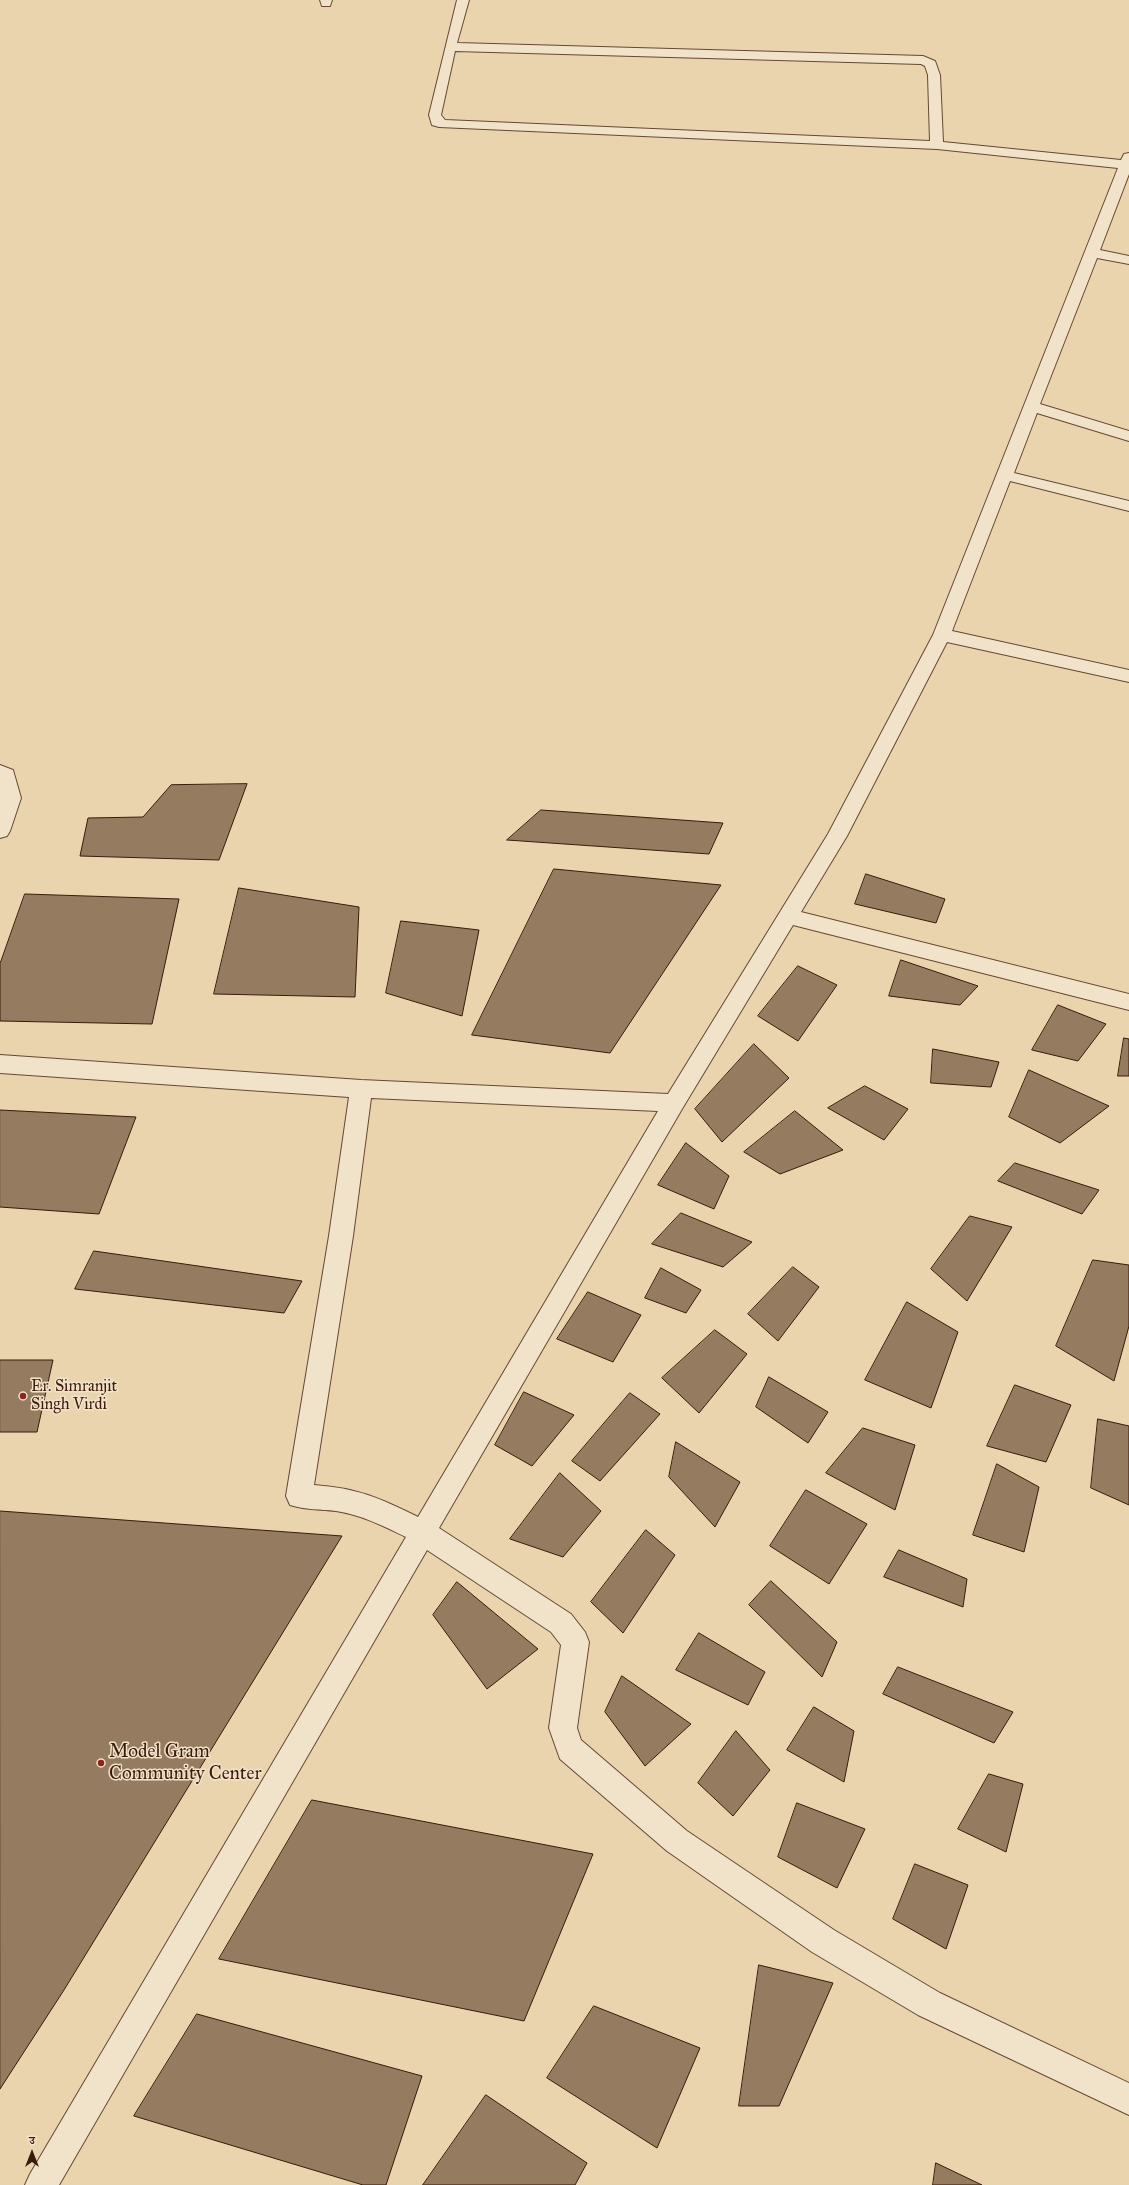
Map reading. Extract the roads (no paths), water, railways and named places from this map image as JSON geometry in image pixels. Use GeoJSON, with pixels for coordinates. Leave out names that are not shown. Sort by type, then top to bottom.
{"type":"FeatureCollection","features":[{"type":"Feature","properties":{"kind":"street"},"geometry":{"type":"LineString","coordinates":[[41,2185],[674,1103],[837,836],[942,635],[1127,161],[937,145],[444,124],[437,122],[435,115],[450,47],[463,0]]}},
{"type":"Feature","properties":{"kind":"street"},"geometry":{"type":"LineString","coordinates":[[450,47],[923,60],[931,64],[934,75],[937,145]]}},
{"type":"Feature","properties":{"kind":"street"},"geometry":{"type":"LineString","coordinates":[[1092,253],[1129,260]]}},
{"type":"Feature","properties":{"kind":"street"},"geometry":{"type":"LineString","coordinates":[[1032,407],[1129,436]]}},
{"type":"Feature","properties":{"kind":"street"},"geometry":{"type":"LineString","coordinates":[[1004,475],[1129,506]]}},
{"type":"Feature","properties":{"kind":"street"},"geometry":{"type":"LineString","coordinates":[[942,635],[1129,676]]}},
{"type":"Feature","properties":{"kind":"street"},"geometry":{"type":"LineString","coordinates":[[0,772],[6,775],[11,798],[0,831]]}},
{"type":"Feature","properties":{"kind":"street"},"geometry":{"type":"LineString","coordinates":[[788,916],[1129,1002]]}},
{"type":"Feature","properties":{"kind":"street"},"geometry":{"type":"LineString","coordinates":[[0,1064],[361,1089],[674,1103]]}},
{"type":"Feature","properties":{"kind":"street"},"geometry":{"type":"LineString","coordinates":[[361,1089],[341,1236],[300,1496],[336,1499],[371,1507],[422,1532],[561,1623],[575,1642],[563,1728],[570,1749],[677,1841],[823,1941],[929,2004],[1129,2099]]}},
{"type":"Feature","properties":{"kind":"place","name":"Er. Simranjit Singh Virdi"},"geometry":{"type":"Point","coordinates":[23,1396]}},
{"type":"Feature","properties":{"kind":"place","name":"Model Gram Community Center"},"geometry":{"type":"Point","coordinates":[101,1763]}}]}
